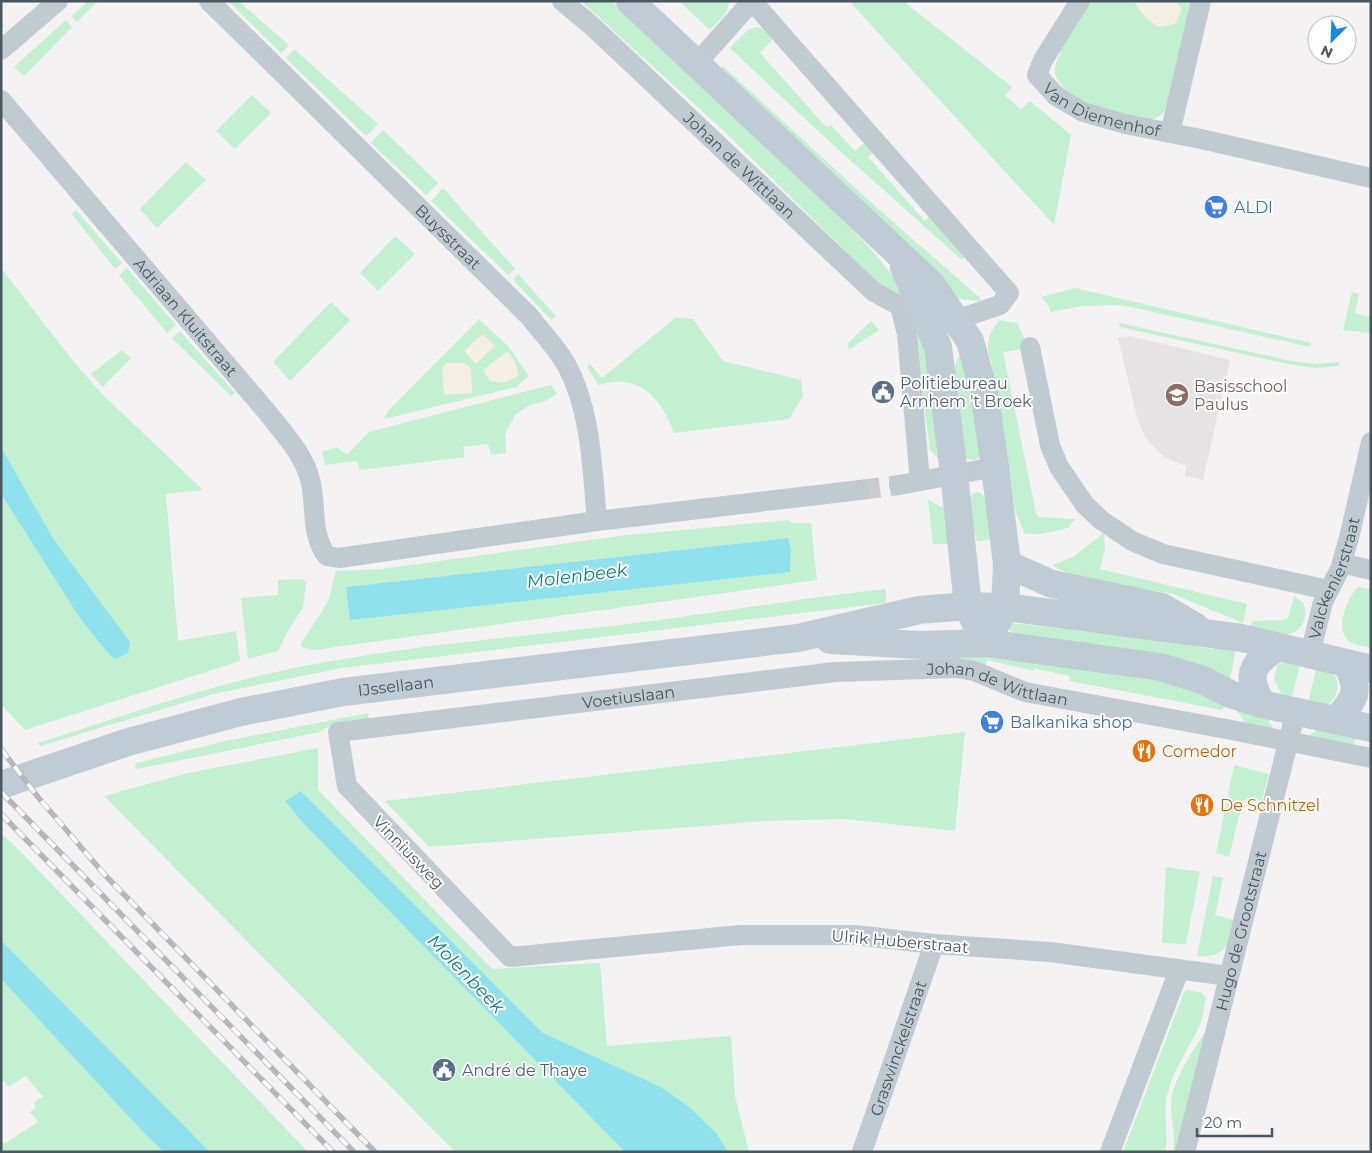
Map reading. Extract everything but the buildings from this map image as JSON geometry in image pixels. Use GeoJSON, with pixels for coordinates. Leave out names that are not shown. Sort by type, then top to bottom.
{"type":"FeatureCollection","features":[{"type":"Feature","properties":{"kind":"main road","name":"Johan de Wittlaan"},"geometry":{"type":"LineString","coordinates":[[630,1],[898,255],[931,327],[938,347],[968,606],[986,643]]}},
{"type":"Feature","properties":{"kind":"main road","name":"Johan de Wittlaan"},"geometry":{"type":"LineString","coordinates":[[931,327],[970,341],[984,391],[1007,564],[1005,607],[986,643]]}},
{"type":"Feature","properties":{"kind":"main road"},"geometry":{"type":"LineString","coordinates":[[1007,564],[1052,584],[1162,607],[1206,633]]}},
{"type":"Feature","properties":{"kind":"main road"},"geometry":{"type":"LineString","coordinates":[[798,638],[919,610],[968,606],[1005,607],[1242,638],[1276,648],[1358,666],[1355,695],[1336,720]]}},
{"type":"Feature","properties":{"kind":"main road","name":"Johan de Wittlaan"},"geometry":{"type":"LineString","coordinates":[[798,638],[920,645],[986,643],[1160,668],[1203,680],[1230,694],[1262,704],[1371,728]]}},
{"type":"Feature","properties":{"kind":"main road","name":"IJssellaan"},"geometry":{"type":"LineString","coordinates":[[1,785],[128,742],[241,712],[343,692],[798,638]]}},
{"type":"Feature","properties":{"kind":"main road"},"geometry":{"type":"LineString","coordinates":[[1262,704],[1252,684],[1253,667],[1259,659],[1276,648]]}},
{"type":"Feature","properties":{"kind":"street"},"geometry":{"type":"LineString","coordinates":[[1,50],[58,1]]}},
{"type":"Feature","properties":{"kind":"street","name":"Buysstraat"},"geometry":{"type":"LineString","coordinates":[[209,1],[530,317],[567,366],[580,396],[586,420],[597,521]]}},
{"type":"Feature","properties":{"kind":"street","name":"Johan de Wittlaan"},"geometry":{"type":"LineString","coordinates":[[562,1],[598,32],[874,292],[900,306],[931,327],[920,481]]}},
{"type":"Feature","properties":{"kind":"street"},"geometry":{"type":"LineString","coordinates":[[697,63],[752,1],[1009,293],[1000,305],[931,327]]}},
{"type":"Feature","properties":{"kind":"street","name":"Van Diemenhof"},"geometry":{"type":"LineString","coordinates":[[1080,1],[1043,60],[1037,75],[1056,96],[1083,112],[1371,178]]}},
{"type":"Feature","properties":{"kind":"street","name":"Van Diemenhof"},"geometry":{"type":"LineString","coordinates":[[1170,133],[1200,1]]}},
{"type":"Feature","properties":{"kind":"street","name":"Adriaan Kluitstraat"},"geometry":{"type":"LineString","coordinates":[[1,100],[267,412],[301,456],[311,482],[319,546],[327,556],[339,558],[597,521]]}},
{"type":"Feature","properties":{"kind":"street"},"geometry":{"type":"LineString","coordinates":[[1030,347],[1050,445],[1059,467],[1085,505],[1102,520],[1132,541],[1163,554],[1328,590]]}},
{"type":"Feature","properties":{"kind":"street","name":"Valckenierstraat"},"geometry":{"type":"LineString","coordinates":[[1310,654],[1328,590],[1342,563],[1371,442]]}},
{"type":"Feature","properties":{"kind":"street"},"geometry":{"type":"LineString","coordinates":[[899,485],[954,473],[995,467]]}},
{"type":"Feature","properties":{"kind":"street"},"geometry":{"type":"LineString","coordinates":[[597,521],[860,490]]}},
{"type":"Feature","properties":{"kind":"street"},"geometry":{"type":"LineString","coordinates":[[1342,563],[1371,570]]}},
{"type":"Feature","properties":{"kind":"street","name":"Johan de Wittlaan"},"geometry":{"type":"LineString","coordinates":[[919,669],[974,670],[1025,692],[1237,730],[1371,758]]}},
{"type":"Feature","properties":{"kind":"street","name":"Voetiuslaan"},"geometry":{"type":"LineString","coordinates":[[338,732],[835,672],[919,669]]}},
{"type":"Feature","properties":{"kind":"street","name":"Hugo de Grootstraat"},"geometry":{"type":"LineString","coordinates":[[1185,1152],[1296,712]]}},
{"type":"Feature","properties":{"kind":"street","name":"Vinniusweg"},"geometry":{"type":"LineString","coordinates":[[338,732],[347,786],[510,957]]}},
{"type":"Feature","properties":{"kind":"street","name":"Ulrik Huberstraat"},"geometry":{"type":"LineString","coordinates":[[510,957],[741,935],[855,935],[934,944],[1050,952],[1229,976]]}},
{"type":"Feature","properties":{"kind":"street","name":"Graswinckelstraat"},"geometry":{"type":"LineString","coordinates":[[862,1152],[934,944]]}},
{"type":"Feature","properties":{"kind":"street"},"geometry":{"type":"LineString","coordinates":[[1110,1152],[1179,970]]}},
{"type":"Feature","properties":{"kind":"shaded area","name":"Basisschool Paulus"},"geometry":{"type":"Polygon","coordinates":[[[1130,336],[1230,360],[1203,480],[1185,476],[1186,466],[1164,457],[1145,437],[1137,418],[1118,338],[1130,336]]]}},
{"type":"Feature","properties":{"kind":"green space"},"geometry":{"type":"Polygon","coordinates":[[[88,1],[98,1],[77,22],[72,16],[88,1]]]}},
{"type":"Feature","properties":{"kind":"green space"},"geometry":{"type":"Polygon","coordinates":[[[228,1],[238,1],[289,45],[281,53],[228,1]]]}},
{"type":"Feature","properties":{"kind":"green space"},"geometry":{"type":"Polygon","coordinates":[[[581,1],[612,1],[873,251],[906,297],[884,289],[726,133],[581,1]]]}},
{"type":"Feature","properties":{"kind":"green space"},"geometry":{"type":"Polygon","coordinates":[[[679,1],[729,1],[729,6],[725,14],[710,30],[679,1]]]}},
{"type":"Feature","properties":{"kind":"green space"},"geometry":{"type":"Polygon","coordinates":[[[849,1],[903,1],[1012,87],[1005,96],[1021,109],[1030,101],[1071,135],[1054,225],[849,1]]]}},
{"type":"Feature","properties":{"kind":"green space"},"geometry":{"type":"Polygon","coordinates":[[[1091,1],[1193,1],[1169,104],[1167,103],[1165,110],[1159,117],[1149,120],[1090,108],[1061,90],[1063,86],[1055,74],[1056,62],[1061,53],[1059,51],[1091,1]]]}},
{"type":"Feature","properties":{"kind":"green space"},"geometry":{"type":"Polygon","coordinates":[[[66,20],[72,27],[24,76],[14,67],[66,20]]]}},
{"type":"Feature","properties":{"kind":"green space"},"geometry":{"type":"Polygon","coordinates":[[[757,27],[767,30],[773,39],[760,53],[826,127],[831,125],[855,151],[864,143],[873,152],[868,157],[925,221],[930,216],[965,257],[962,260],[820,133],[730,48],[749,29],[757,27]]]}},
{"type":"Feature","properties":{"kind":"green space"},"geometry":{"type":"Polygon","coordinates":[[[294,49],[378,124],[366,136],[286,58],[294,49]]]}},
{"type":"Feature","properties":{"kind":"green space"},"geometry":{"type":"Polygon","coordinates":[[[723,66],[876,207],[980,298],[980,301],[958,299],[872,211],[722,69],[723,66]]]}},
{"type":"Feature","properties":{"kind":"green space"},"geometry":{"type":"Polygon","coordinates":[[[252,95],[271,113],[235,149],[216,131],[252,95]]]}},
{"type":"Feature","properties":{"kind":"green space"},"geometry":{"type":"Polygon","coordinates":[[[383,130],[438,183],[426,195],[371,143],[383,130]]]}},
{"type":"Feature","properties":{"kind":"green space"},"geometry":{"type":"Polygon","coordinates":[[[186,162],[206,180],[157,228],[140,209],[186,162]]]}},
{"type":"Feature","properties":{"kind":"green space"},"geometry":{"type":"Polygon","coordinates":[[[443,188],[515,269],[508,275],[431,201],[443,188]]]}},
{"type":"Feature","properties":{"kind":"green space"},"geometry":{"type":"Polygon","coordinates":[[[76,210],[122,263],[115,269],[72,214],[76,210]]]}},
{"type":"Feature","properties":{"kind":"green space"},"geometry":{"type":"Polygon","coordinates":[[[395,236],[415,254],[378,291],[360,273],[395,236]]]}},
{"type":"Feature","properties":{"kind":"green space"},"geometry":{"type":"Polygon","coordinates":[[[1,268],[73,361],[101,393],[203,490],[166,494],[178,641],[236,631],[240,661],[25,730],[1,704],[1,494],[81,620],[116,659],[54,540],[1,447],[1,268]]]}},
{"type":"Feature","properties":{"kind":"green space"},"geometry":{"type":"Polygon","coordinates":[[[127,268],[176,325],[167,333],[119,275],[127,268]]]}},
{"type":"Feature","properties":{"kind":"green space"},"geometry":{"type":"Polygon","coordinates":[[[518,274],[556,316],[551,320],[513,280],[518,274]]]}},
{"type":"Feature","properties":{"kind":"green space"},"geometry":{"type":"Polygon","coordinates":[[[1075,288],[1311,343],[1310,347],[1122,305],[1082,306],[1050,312],[1050,308],[1041,297],[1075,288]]]}},
{"type":"Feature","properties":{"kind":"green space"},"geometry":{"type":"Polygon","coordinates":[[[1352,292],[1359,294],[1355,313],[1371,317],[1371,333],[1343,330],[1352,292]]]}},
{"type":"Feature","properties":{"kind":"green space"},"geometry":{"type":"Polygon","coordinates":[[[331,302],[350,320],[290,381],[273,362],[331,302]]]}},
{"type":"Feature","properties":{"kind":"green space"},"geometry":{"type":"Polygon","coordinates":[[[675,318],[693,319],[723,361],[801,380],[803,396],[789,419],[674,433],[661,407],[648,392],[631,383],[612,382],[598,385],[587,366],[590,364],[602,378],[675,318]]]}},
{"type":"Feature","properties":{"kind":"green space"},"geometry":{"type":"Polygon","coordinates":[[[479,319],[508,346],[529,376],[516,387],[384,419],[387,412],[479,319]]]}},
{"type":"Feature","properties":{"kind":"green space"},"geometry":{"type":"Polygon","coordinates":[[[1000,320],[1017,323],[1026,341],[1022,349],[1003,352],[1036,513],[1038,517],[1075,519],[1068,528],[1040,534],[1025,534],[1016,513],[992,364],[988,352],[988,341],[992,330],[1000,320]]]}},
{"type":"Feature","properties":{"kind":"green space"},"geometry":{"type":"Polygon","coordinates":[[[871,321],[879,330],[850,349],[847,344],[871,321]]]}},
{"type":"Feature","properties":{"kind":"green space"},"geometry":{"type":"Polygon","coordinates":[[[1119,323],[1291,361],[1315,364],[1339,362],[1339,366],[1315,368],[1288,364],[1120,327],[1119,323]]]}},
{"type":"Feature","properties":{"kind":"green space"},"geometry":{"type":"Polygon","coordinates":[[[180,331],[235,393],[231,396],[172,338],[180,331]]]}},
{"type":"Feature","properties":{"kind":"green space"},"geometry":{"type":"Polygon","coordinates":[[[921,335],[927,350],[939,459],[930,450],[916,343],[916,336],[921,335]]]}},
{"type":"Feature","properties":{"kind":"green space"},"geometry":{"type":"Polygon","coordinates":[[[122,350],[131,358],[103,387],[91,374],[122,350]]]}},
{"type":"Feature","properties":{"kind":"green space"},"geometry":{"type":"Polygon","coordinates":[[[963,352],[982,456],[975,460],[967,459],[964,454],[954,372],[957,359],[963,352]]]}},
{"type":"Feature","properties":{"kind":"green space"},"geometry":{"type":"Polygon","coordinates":[[[551,385],[557,394],[545,401],[530,405],[515,415],[505,434],[506,453],[491,455],[488,444],[463,447],[465,457],[360,470],[357,461],[325,465],[322,452],[337,447],[347,455],[369,432],[551,385]]]}},
{"type":"Feature","properties":{"kind":"green space"},"geometry":{"type":"Polygon","coordinates":[[[979,492],[987,499],[990,540],[977,541],[969,507],[973,493],[979,492]]]}},
{"type":"Feature","properties":{"kind":"green space"},"geometry":{"type":"Polygon","coordinates":[[[928,500],[944,508],[950,544],[933,544],[928,500]]]}},
{"type":"Feature","properties":{"kind":"green space"},"geometry":{"type":"Polygon","coordinates":[[[789,520],[792,523],[811,523],[817,580],[314,650],[301,647],[302,642],[328,602],[336,571],[382,569],[619,536],[789,520]],[[788,538],[346,587],[790,572],[791,549],[788,538]]]}},
{"type":"Feature","properties":{"kind":"green space"},"geometry":{"type":"Polygon","coordinates":[[[1104,533],[1105,549],[1100,569],[1247,604],[1243,623],[1173,594],[1072,576],[1052,565],[1073,557],[1104,533]]]}},
{"type":"Feature","properties":{"kind":"green space"},"geometry":{"type":"Polygon","coordinates":[[[302,579],[306,582],[303,608],[290,627],[278,651],[248,659],[241,598],[278,595],[278,580],[302,579]]]}},
{"type":"Feature","properties":{"kind":"green space"},"geometry":{"type":"Polygon","coordinates":[[[1358,587],[1371,589],[1371,648],[1351,642],[1343,633],[1344,611],[1350,597],[1358,587]]]}},
{"type":"Feature","properties":{"kind":"green space"},"geometry":{"type":"Polygon","coordinates":[[[886,589],[886,603],[342,668],[213,694],[40,746],[38,743],[212,688],[313,664],[398,651],[645,622],[886,589]]]}},
{"type":"Feature","properties":{"kind":"green space"},"geometry":{"type":"Polygon","coordinates":[[[1294,596],[1303,603],[1305,608],[1305,617],[1299,629],[1293,633],[1280,634],[1250,626],[1253,621],[1283,620],[1288,618],[1294,596]]]}},
{"type":"Feature","properties":{"kind":"green space"},"geometry":{"type":"Polygon","coordinates":[[[1004,622],[1158,640],[1211,649],[1236,648],[1229,685],[1029,640],[1010,631],[1004,622]]]}},
{"type":"Feature","properties":{"kind":"green space"},"geometry":{"type":"Polygon","coordinates":[[[927,656],[1012,658],[1176,681],[1224,706],[1222,710],[1070,681],[1069,676],[1034,668],[1034,671],[987,660],[986,665],[927,660],[927,656]]]}},
{"type":"Feature","properties":{"kind":"green space"},"geometry":{"type":"Polygon","coordinates":[[[1283,661],[1301,661],[1291,700],[1281,693],[1274,679],[1277,666],[1283,661]]]}},
{"type":"Feature","properties":{"kind":"green space"},"geometry":{"type":"Polygon","coordinates":[[[1317,665],[1331,671],[1334,675],[1337,684],[1336,694],[1328,705],[1307,707],[1317,665]]]}},
{"type":"Feature","properties":{"kind":"green space"},"geometry":{"type":"Polygon","coordinates":[[[1235,707],[1266,717],[1273,727],[1271,730],[1243,725],[1244,721],[1235,707]]]}},
{"type":"Feature","properties":{"kind":"green space"},"geometry":{"type":"Polygon","coordinates":[[[368,713],[369,720],[338,723],[320,732],[137,769],[135,767],[136,763],[226,741],[368,713]]]}},
{"type":"Feature","properties":{"kind":"green space"},"geometry":{"type":"Polygon","coordinates":[[[1317,730],[1357,735],[1352,747],[1310,739],[1311,734],[1317,730]]]}},
{"type":"Feature","properties":{"kind":"green space"},"geometry":{"type":"Polygon","coordinates":[[[965,732],[955,831],[845,819],[766,821],[429,847],[385,801],[965,732]]]}},
{"type":"Feature","properties":{"kind":"green space"},"geometry":{"type":"Polygon","coordinates":[[[318,748],[318,790],[492,969],[600,963],[607,1046],[731,1036],[735,1096],[749,1152],[728,1152],[717,1134],[661,1087],[543,1033],[301,791],[285,801],[302,822],[625,1152],[455,1152],[104,796],[188,773],[318,748]]]}},
{"type":"Feature","properties":{"kind":"green space"},"geometry":{"type":"Polygon","coordinates":[[[1234,765],[1269,774],[1261,803],[1243,800],[1229,857],[1216,853],[1234,765]]]}},
{"type":"Feature","properties":{"kind":"green space"},"geometry":{"type":"Polygon","coordinates":[[[1,833],[308,1152],[210,1152],[1,940],[1,833]]]}},
{"type":"Feature","properties":{"kind":"green space"},"geometry":{"type":"Polygon","coordinates":[[[1166,867],[1200,872],[1186,944],[1162,943],[1166,867]]]}},
{"type":"Feature","properties":{"kind":"green space"},"geometry":{"type":"Polygon","coordinates":[[[1213,876],[1223,878],[1215,915],[1233,920],[1227,943],[1220,952],[1215,955],[1197,956],[1213,876]]]}},
{"type":"Feature","properties":{"kind":"green space"},"geometry":{"type":"Polygon","coordinates":[[[1,979],[164,1152],[1,1152],[1,1139],[4,1144],[38,1122],[30,1112],[36,1107],[34,1102],[43,1097],[26,1076],[8,1087],[4,1081],[1,1083],[1,979]]]}},
{"type":"Feature","properties":{"kind":"green space"},"geometry":{"type":"Polygon","coordinates":[[[1188,990],[1202,993],[1206,999],[1200,1025],[1177,1069],[1167,1095],[1165,1109],[1167,1138],[1165,1152],[1123,1152],[1184,992],[1188,990]]]}},
{"type":"Feature","properties":{"kind":"green space"},"geometry":{"type":"Polygon","coordinates":[[[1206,1030],[1177,1152],[1173,1152],[1172,1095],[1179,1075],[1206,1030]]]}},
{"type":"Feature","properties":{"kind":"sand"},"geometry":{"type":"Polygon","coordinates":[[[1133,1],[1175,1],[1182,9],[1175,24],[1158,27],[1146,18],[1133,1]]]}},
{"type":"Feature","properties":{"kind":"sand"},"geometry":{"type":"Polygon","coordinates":[[[483,334],[495,346],[476,364],[464,351],[483,334]]]}},
{"type":"Feature","properties":{"kind":"sand"},"geometry":{"type":"Polygon","coordinates":[[[508,351],[515,362],[519,376],[503,383],[490,381],[483,370],[508,351]]]}},
{"type":"Feature","properties":{"kind":"sand"},"geometry":{"type":"Polygon","coordinates":[[[446,363],[463,363],[471,368],[472,393],[444,395],[442,368],[446,363]]]}},
{"type":"Feature","properties":{"kind":"water"},"geometry":{"type":"Polygon","coordinates":[[[1,447],[54,540],[130,642],[128,653],[116,659],[110,655],[81,620],[1,494],[1,447]]]}},
{"type":"Feature","properties":{"kind":"water","name":"Molenbeek"},"geometry":{"type":"Polygon","coordinates":[[[788,538],[791,549],[790,572],[350,620],[346,587],[788,538]]]}},
{"type":"Feature","properties":{"kind":"water","name":"Molenbeek"},"geometry":{"type":"Polygon","coordinates":[[[301,791],[543,1033],[661,1087],[688,1106],[717,1134],[728,1152],[625,1152],[302,822],[285,801],[301,791]]]}},
{"type":"Feature","properties":{"kind":"water"},"geometry":{"type":"Polygon","coordinates":[[[1,940],[210,1152],[164,1152],[146,1135],[1,979],[1,940]]]}},
{"type":"Feature","properties":{"kind":"tunnel"},"geometry":{"type":"LineString","coordinates":[[860,490],[899,485]]}},
{"type":"Feature","properties":{"kind":"railway"},"geometry":{"type":"LineString","coordinates":[[1,749],[38,797],[104,874],[375,1152]]}},
{"type":"Feature","properties":{"kind":"railway"},"geometry":{"type":"LineString","coordinates":[[1,792],[354,1152]]}},
{"type":"Feature","properties":{"kind":"railway"},"geometry":{"type":"LineString","coordinates":[[1,814],[333,1152]]}},
{"type":"Feature","properties":{"kind":"place","name":"ALDI"},"geometry":{"type":"Point","coordinates":[1216,207]}},
{"type":"Feature","properties":{"kind":"place","name":"Politiebureau Arnhem 't Broek"},"geometry":{"type":"Point","coordinates":[883,392]}},
{"type":"Feature","properties":{"kind":"place","name":"Basisschool Paulus"},"geometry":{"type":"Point","coordinates":[1177,395]}},
{"type":"Feature","properties":{"kind":"place","name":"Balkanika shop"},"geometry":{"type":"Point","coordinates":[992,722]}},
{"type":"Feature","properties":{"kind":"place","name":"Comedor"},"geometry":{"type":"Point","coordinates":[1144,751]}},
{"type":"Feature","properties":{"kind":"place","name":"De Schnitzel"},"geometry":{"type":"Point","coordinates":[1202,805]}},
{"type":"Feature","properties":{"kind":"place","name":"André de Thaye"},"geometry":{"type":"Point","coordinates":[444,1070]}}]}
